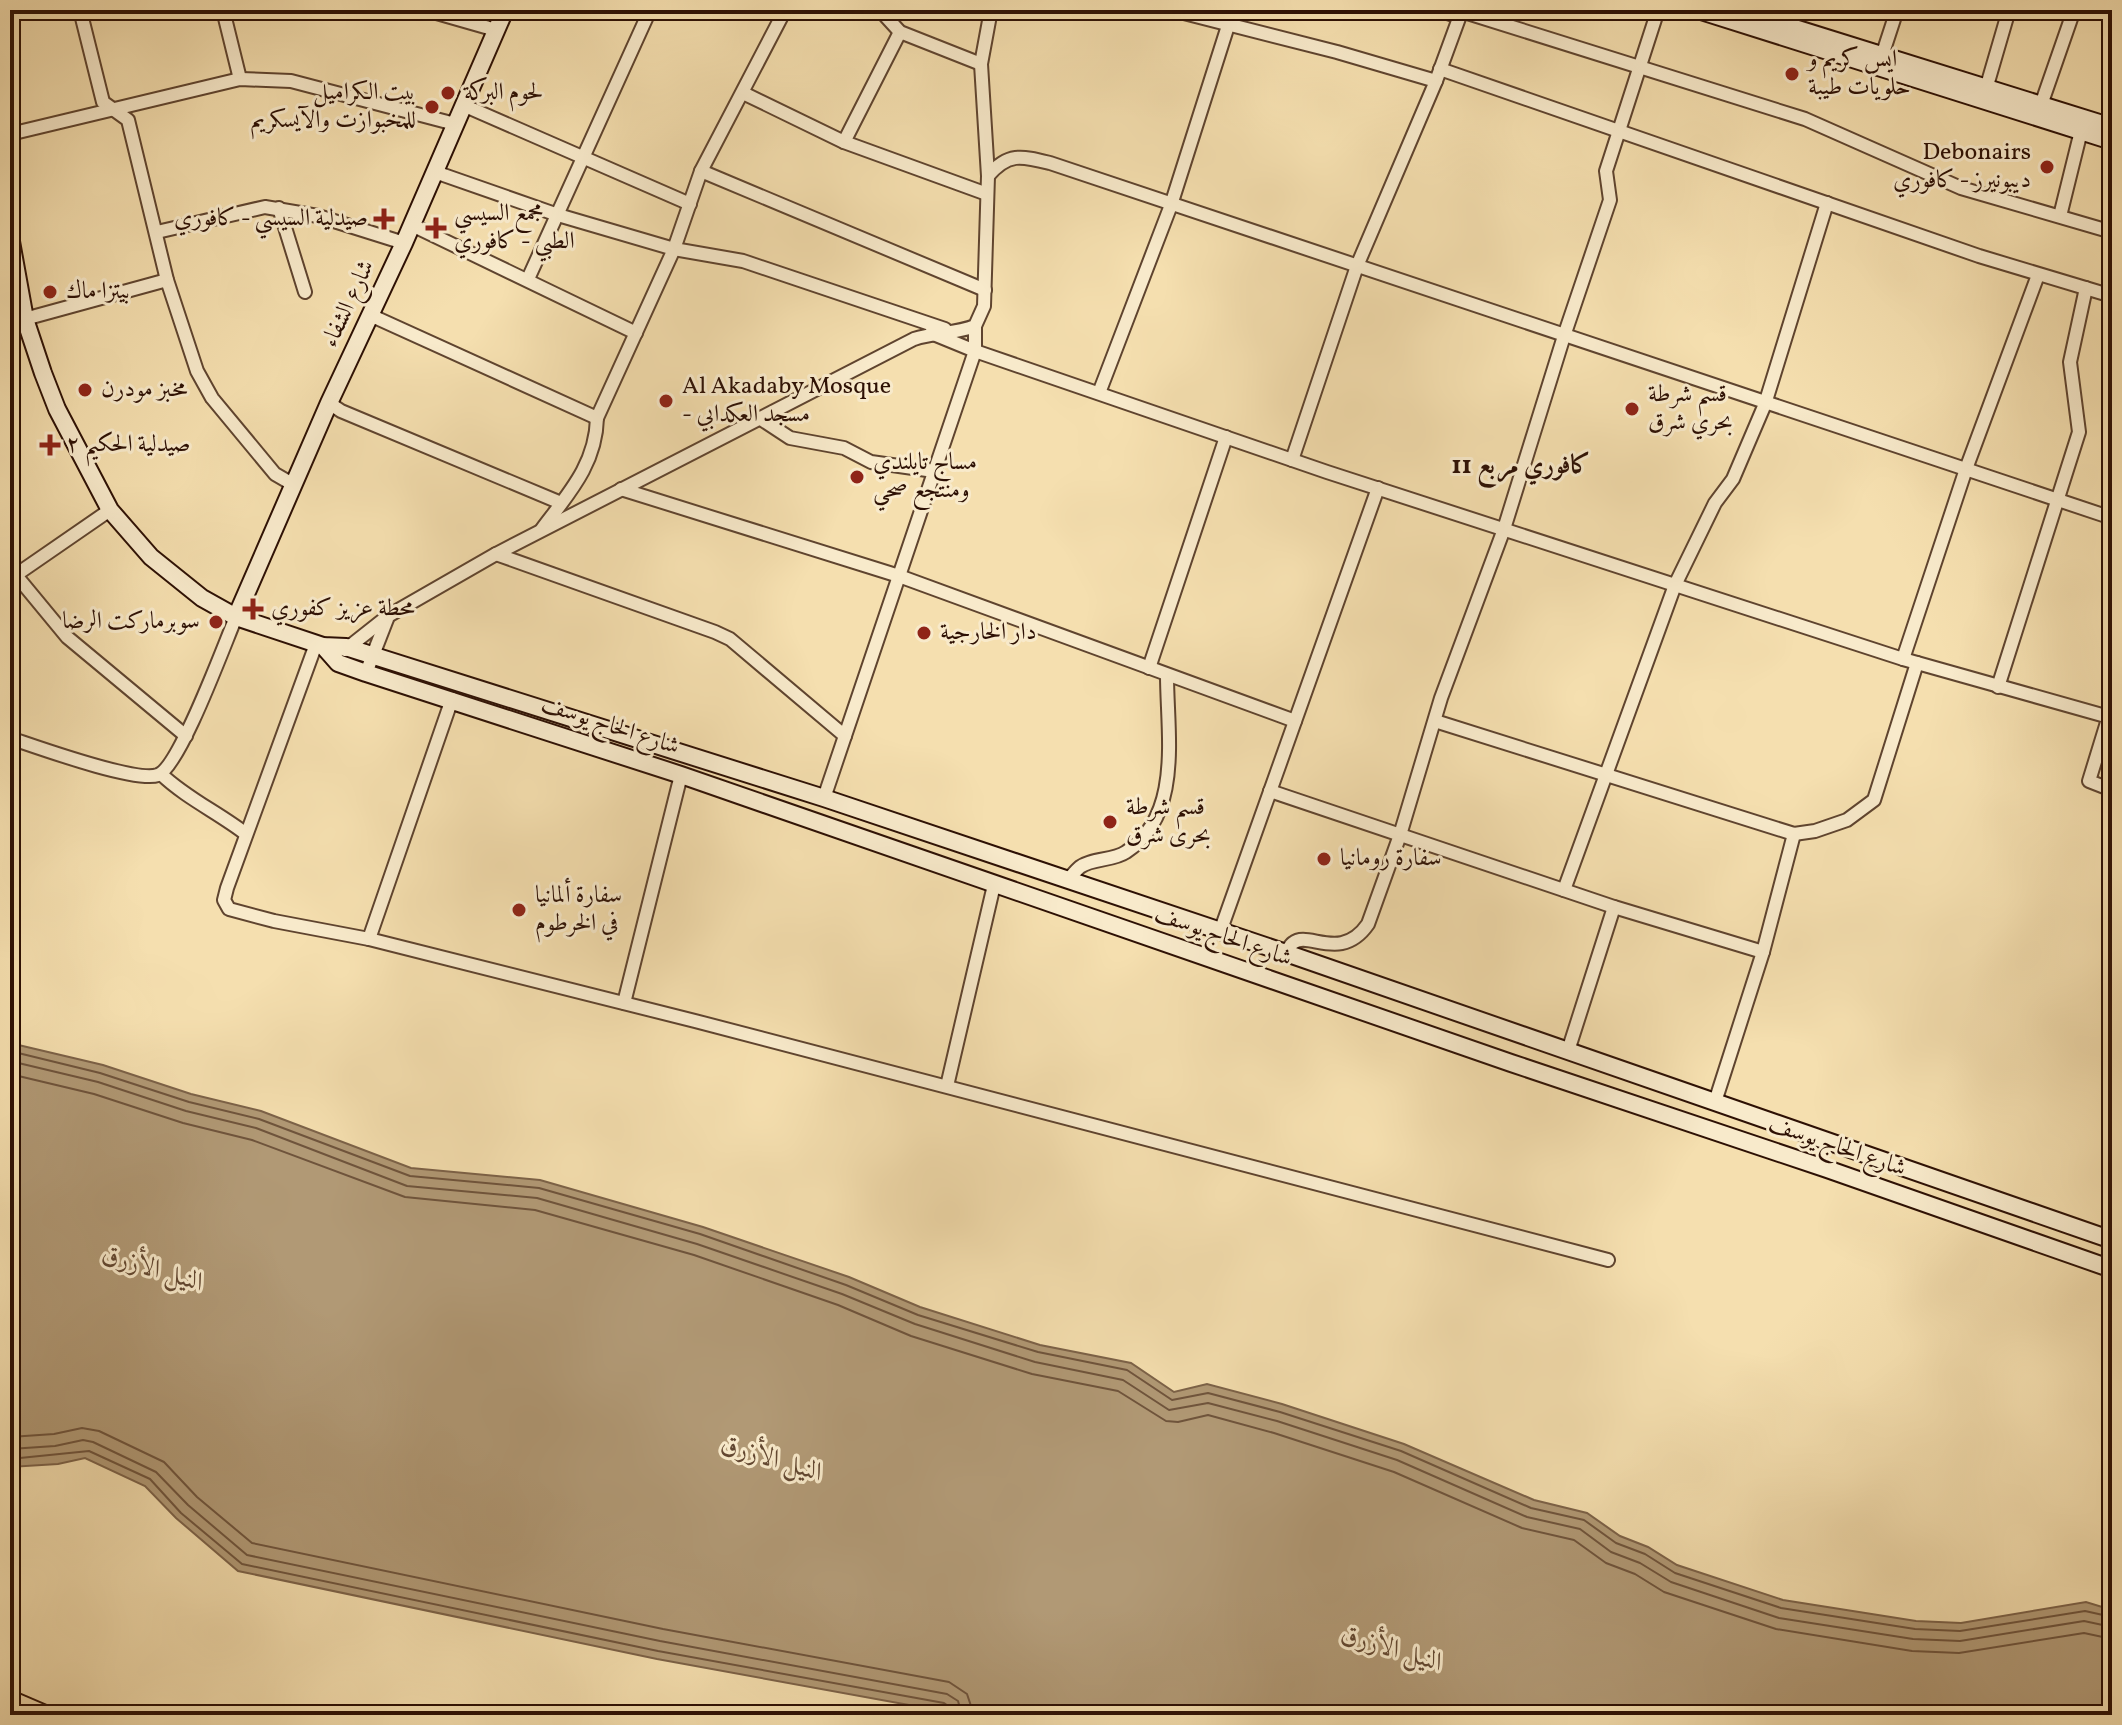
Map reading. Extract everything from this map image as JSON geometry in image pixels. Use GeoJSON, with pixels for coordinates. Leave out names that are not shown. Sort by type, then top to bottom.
{"type":"FeatureCollection","features":[{"type":"Feature","properties":{"kind":"main road","name":"شارع الشفاء"},"geometry":{"type":"LineString","coordinates":[[236,617],[505,10]]}},
{"type":"Feature","properties":{"kind":"main road"},"geometry":{"type":"LineString","coordinates":[[1698,10],[2112,141]]}},
{"type":"Feature","properties":{"kind":"main road"},"geometry":{"type":"LineString","coordinates":[[1737,10],[2112,127]]}},
{"type":"Feature","properties":{"kind":"main road","name":"شارع الحاج يوسف"},"geometry":{"type":"LineString","coordinates":[[10,236],[18,321],[57,409],[110,510],[168,572],[202,598],[236,617],[320,645],[342,655],[366,673],[681,775],[2112,1269]]}},
{"type":"Feature","properties":{"kind":"main road","name":"شارع الحاج يوسف"},"geometry":{"type":"LineString","coordinates":[[342,655],[371,656],[824,798],[1286,953],[2112,1240]]}},
{"type":"Feature","properties":{"kind":"main road"},"geometry":{"type":"LineString","coordinates":[[1060,907],[1067,881]]}},
{"type":"Feature","properties":{"kind":"main road"},"geometry":{"type":"LineString","coordinates":[[1961,1216],[1969,1191]]}},
{"type":"Feature","properties":{"kind":"main road"},"geometry":{"type":"LineString","coordinates":[[10,1700],[45,1715]]}},
{"type":"Feature","properties":{"kind":"street"},"geometry":{"type":"LineString","coordinates":[[223,10],[240,79]]}},
{"type":"Feature","properties":{"kind":"street"},"geometry":{"type":"LineString","coordinates":[[426,10],[496,30]]}},
{"type":"Feature","properties":{"kind":"street"},"geometry":{"type":"LineString","coordinates":[[528,279],[650,10]]}},
{"type":"Feature","properties":{"kind":"street"},"geometry":{"type":"LineString","coordinates":[[540,532],[591,458],[597,439],[597,418],[674,249],[701,171],[785,10]]}},
{"type":"Feature","properties":{"kind":"street"},"geometry":{"type":"LineString","coordinates":[[880,10],[900,32],[981,64]]}},
{"type":"Feature","properties":{"kind":"street"},"geometry":{"type":"LineString","coordinates":[[824,798],[975,351],[975,326],[984,306],[988,176],[981,64],[991,10]]}},
{"type":"Feature","properties":{"kind":"street"},"geometry":{"type":"LineString","coordinates":[[1172,10],[1438,75],[1619,131],[2038,275],[2112,296]]}},
{"type":"Feature","properties":{"kind":"street"},"geometry":{"type":"LineString","coordinates":[[1099,393],[1171,205],[1233,10]]}},
{"type":"Feature","properties":{"kind":"street"},"geometry":{"type":"LineString","coordinates":[[1438,10],[1461,13],[1805,119],[1961,188],[2112,232]]}},
{"type":"Feature","properties":{"kind":"street"},"geometry":{"type":"LineString","coordinates":[[1286,953],[1293,942],[1299,940],[1324,944],[1350,942],[1360,936],[1368,924],[1400,835],[1435,721],[1504,529],[1610,200],[1606,171],[1658,10]]}},
{"type":"Feature","properties":{"kind":"street"},"geometry":{"type":"LineString","coordinates":[[1882,56],[1897,10]]}},
{"type":"Feature","properties":{"kind":"street"},"geometry":{"type":"LineString","coordinates":[[1986,89],[2009,10]]}},
{"type":"Feature","properties":{"kind":"street"},"geometry":{"type":"LineString","coordinates":[[2024,113],[2041,105],[2074,10]]}},
{"type":"Feature","properties":{"kind":"street"},"geometry":{"type":"LineString","coordinates":[[85,11],[103,102],[128,120],[167,280],[197,371],[212,398],[275,474],[294,485]]}},
{"type":"Feature","properties":{"kind":"street"},"geometry":{"type":"LineString","coordinates":[[1292,460],[1357,266],[1461,13]]}},
{"type":"Feature","properties":{"kind":"street"},"geometry":{"type":"LineString","coordinates":[[844,142],[900,32]]}},
{"type":"Feature","properties":{"kind":"street"},"geometry":{"type":"LineString","coordinates":[[10,134],[240,79],[291,81],[455,124]]}},
{"type":"Feature","properties":{"kind":"street"},"geometry":{"type":"LineString","coordinates":[[743,93],[844,142],[987,194]]}},
{"type":"Feature","properties":{"kind":"street"},"geometry":{"type":"LineString","coordinates":[[463,105],[690,204]]}},
{"type":"Feature","properties":{"kind":"street"},"geometry":{"type":"LineString","coordinates":[[2060,216],[2081,131]]}},
{"type":"Feature","properties":{"kind":"street"},"geometry":{"type":"LineString","coordinates":[[988,176],[999,163],[1011,158],[1029,158],[2112,518]]}},
{"type":"Feature","properties":{"kind":"street"},"geometry":{"type":"LineString","coordinates":[[701,171],[985,290]]}},
{"type":"Feature","properties":{"kind":"street"},"geometry":{"type":"LineString","coordinates":[[435,172],[558,215],[674,249],[743,261],[955,332]]}},
{"type":"Feature","properties":{"kind":"street"},"geometry":{"type":"LineString","coordinates":[[1564,890],[1675,585],[1715,503],[1733,479],[1765,404],[1827,203]]}},
{"type":"Feature","properties":{"kind":"street"},"geometry":{"type":"LineString","coordinates":[[157,232],[265,207],[318,216],[404,243]]}},
{"type":"Feature","properties":{"kind":"street"},"geometry":{"type":"LineString","coordinates":[[279,208],[305,292]]}},
{"type":"Feature","properties":{"kind":"street"},"geometry":{"type":"LineString","coordinates":[[412,225],[636,333]]}},
{"type":"Feature","properties":{"kind":"street"},"geometry":{"type":"LineString","coordinates":[[1903,659],[1966,469],[2038,275]]}},
{"type":"Feature","properties":{"kind":"street"},"geometry":{"type":"LineString","coordinates":[[18,321],[167,280]]}},
{"type":"Feature","properties":{"kind":"street"},"geometry":{"type":"LineString","coordinates":[[1998,687],[2079,432],[2070,362],[2086,288]]}},
{"type":"Feature","properties":{"kind":"street"},"geometry":{"type":"LineString","coordinates":[[370,315],[597,418]]}},
{"type":"Feature","properties":{"kind":"street"},"geometry":{"type":"LineString","coordinates":[[342,655],[388,616],[496,554],[621,489],[914,339],[975,326]]}},
{"type":"Feature","properties":{"kind":"street"},"geometry":{"type":"LineString","coordinates":[[931,333],[1292,460],[1903,659],[1998,687],[2110,711],[2089,781],[2112,790]]}},
{"type":"Feature","properties":{"kind":"street"},"geometry":{"type":"LineString","coordinates":[[329,403],[341,411],[561,503]]}},
{"type":"Feature","properties":{"kind":"street"},"geometry":{"type":"LineString","coordinates":[[761,419],[790,438],[844,448],[871,462],[934,471]]}},
{"type":"Feature","properties":{"kind":"street"},"geometry":{"type":"LineString","coordinates":[[1149,668],[1226,437]]}},
{"type":"Feature","properties":{"kind":"street"},"geometry":{"type":"LineString","coordinates":[[1220,932],[1378,488]]}},
{"type":"Feature","properties":{"kind":"street"},"geometry":{"type":"LineString","coordinates":[[621,489],[899,576],[1295,721]]}},
{"type":"Feature","properties":{"kind":"street"},"geometry":{"type":"LineString","coordinates":[[110,510],[12,574],[67,637],[186,736]]}},
{"type":"Feature","properties":{"kind":"street"},"geometry":{"type":"LineString","coordinates":[[496,554],[722,635],[845,736]]}},
{"type":"Feature","properties":{"kind":"street"},"geometry":{"type":"LineString","coordinates":[[366,673],[388,616]]}},
{"type":"Feature","properties":{"kind":"street"},"geometry":{"type":"LineString","coordinates":[[10,738],[123,773],[144,776],[161,774],[171,764],[186,736],[236,617]]}},
{"type":"Feature","properties":{"kind":"street"},"geometry":{"type":"LineString","coordinates":[[320,645],[246,834],[224,900],[229,909],[369,939],[624,1003],[1608,1260]]}},
{"type":"Feature","properties":{"kind":"street"},"geometry":{"type":"LineString","coordinates":[[1435,721],[1794,834],[1815,831],[1847,820],[1874,800],[1917,663]]}},
{"type":"Feature","properties":{"kind":"street"},"geometry":{"type":"LineString","coordinates":[[1067,881],[1082,866],[1122,855],[1145,839],[1156,820],[1164,800],[1167,771],[1167,675]]}},
{"type":"Feature","properties":{"kind":"street"},"geometry":{"type":"LineString","coordinates":[[369,939],[452,699]]}},
{"type":"Feature","properties":{"kind":"street"},"geometry":{"type":"LineString","coordinates":[[161,774],[246,834]]}},
{"type":"Feature","properties":{"kind":"street"},"geometry":{"type":"LineString","coordinates":[[624,1003],[681,775]]}},
{"type":"Feature","properties":{"kind":"street"},"geometry":{"type":"LineString","coordinates":[[1270,791],[1614,907],[1763,952]]}},
{"type":"Feature","properties":{"kind":"street"},"geometry":{"type":"LineString","coordinates":[[1715,1102],[1763,952],[1794,834]]}},
{"type":"Feature","properties":{"kind":"street"},"geometry":{"type":"LineString","coordinates":[[947,1086],[994,885]]}},
{"type":"Feature","properties":{"kind":"street"},"geometry":{"type":"LineString","coordinates":[[1568,1051],[1614,907]]}},
{"type":"Feature","properties":{"kind":"water","name":"النيل الأزرق"},"geometry":{"type":"Polygon","coordinates":[[[10,1043],[103,1065],[191,1094],[261,1111],[411,1168],[540,1180],[703,1227],[849,1277],[920,1307],[1040,1345],[1131,1363],[1174,1392],[1207,1384],[1282,1404],[1404,1444],[1534,1500],[1587,1513],[1620,1536],[1648,1547],[1677,1565],[1783,1600],[1916,1621],[1961,1623],[2086,1602],[2112,1610],[2112,1715],[964,1715],[657,1659],[238,1571],[176,1518],[145,1486],[85,1458],[58,1464],[10,1467],[10,1043]]]}},
{"type":"Feature","properties":{"kind":"place","name":"ايس كريم و حلويات طيبة"},"geometry":{"type":"Point","coordinates":[1792,74]}},
{"type":"Feature","properties":{"kind":"place","name":"لحوم البركة"},"geometry":{"type":"Point","coordinates":[448,93]}},
{"type":"Feature","properties":{"kind":"place","name":"بيت الكراميل للمخبوازت والآيسكريم"},"geometry":{"type":"Point","coordinates":[432,107]}},
{"type":"Feature","properties":{"kind":"place","name":"Debonairs ديبونيرز - كافوري"},"geometry":{"type":"Point","coordinates":[2047,167]}},
{"type":"Feature","properties":{"kind":"place","name":"صيدلية السيسي - كافوري"},"geometry":{"type":"Point","coordinates":[384,219]}},
{"type":"Feature","properties":{"kind":"place","name":"مجمع السيسي الطبي - كافوري"},"geometry":{"type":"Point","coordinates":[436,228]}},
{"type":"Feature","properties":{"kind":"place","name":"بيتزا ماك"},"geometry":{"type":"Point","coordinates":[50,292]}},
{"type":"Feature","properties":{"kind":"place","name":"مخبز مودرن"},"geometry":{"type":"Point","coordinates":[85,390]}},
{"type":"Feature","properties":{"kind":"place","name":"Al Akadaby Mosque - مسجد العكدابي"},"geometry":{"type":"Point","coordinates":[666,401]}},
{"type":"Feature","properties":{"kind":"place","name":"قسم شرطة بحري شرق"},"geometry":{"type":"Point","coordinates":[1632,409]}},
{"type":"Feature","properties":{"kind":"place","name":"صيدلية الحكيم ٢"},"geometry":{"type":"Point","coordinates":[50,445]}},
{"type":"Feature","properties":{"kind":"place","name":"مساج تايلندي ومنتجع صحي"},"geometry":{"type":"Point","coordinates":[857,477]}},
{"type":"Feature","properties":{"kind":"place","name":"محطة عزيز كفوري"},"geometry":{"type":"Point","coordinates":[253,609]}},
{"type":"Feature","properties":{"kind":"place","name":"سوبرماركت الرضا"},"geometry":{"type":"Point","coordinates":[216,622]}},
{"type":"Feature","properties":{"kind":"place","name":"دار الخارجية"},"geometry":{"type":"Point","coordinates":[924,633]}},
{"type":"Feature","properties":{"kind":"place","name":"قسم شرطة بحرى شرق"},"geometry":{"type":"Point","coordinates":[1110,822]}},
{"type":"Feature","properties":{"kind":"place","name":"سفارة رومانيا"},"geometry":{"type":"Point","coordinates":[1324,859]}},
{"type":"Feature","properties":{"kind":"place","name":"سفارة ألمانيا في الخرطوم"},"geometry":{"type":"Point","coordinates":[519,910]}},
{"type":"Feature","properties":{"kind":"district","name":"كافوري مربع 11"},"geometry":{"type":"Point","coordinates":[1521,466]}}]}
